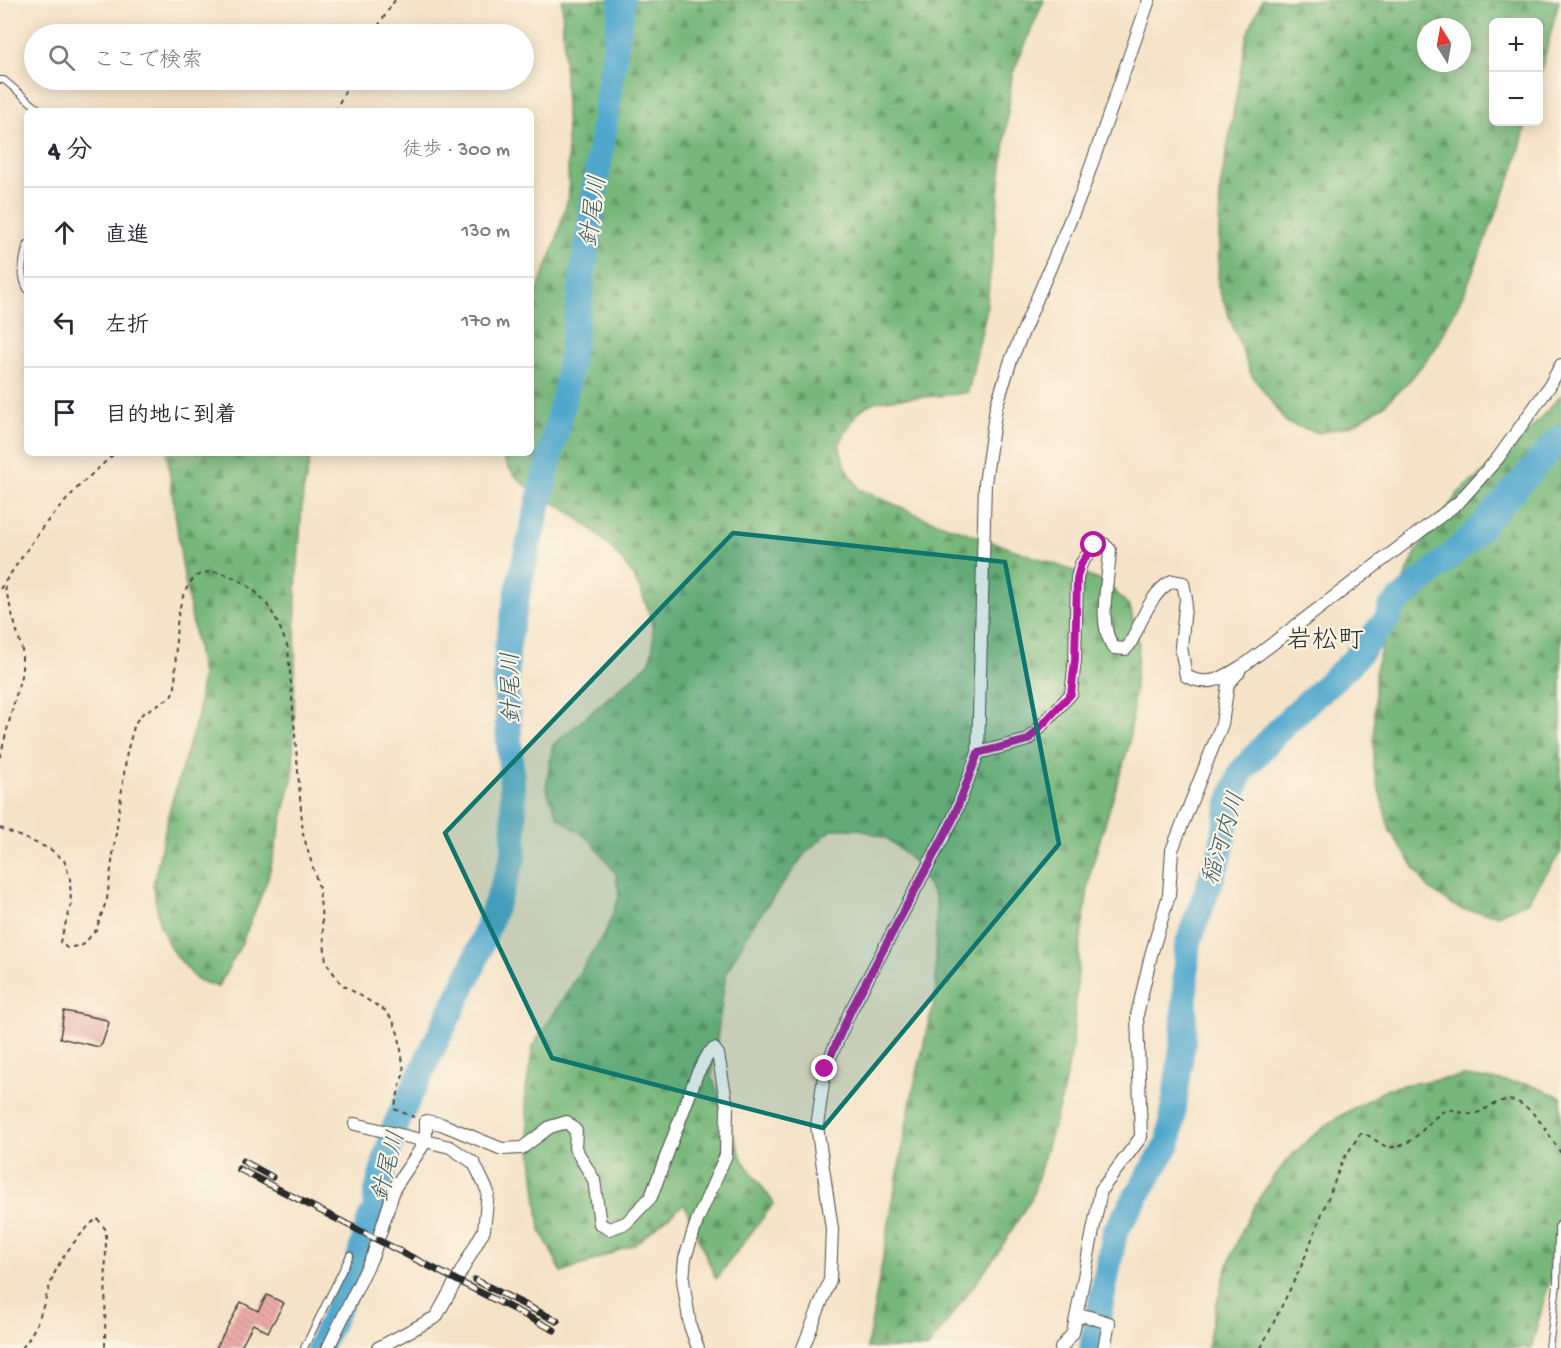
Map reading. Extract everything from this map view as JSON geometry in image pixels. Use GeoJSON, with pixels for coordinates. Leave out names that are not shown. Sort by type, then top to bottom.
{"type":"FeatureCollection","features":[{"type":"Feature","properties":{"kind":"street"},"geometry":{"type":"LineString","coordinates":[[803,1348],[830,1280],[832,1229],[817,1126],[825,1069],[851,1010],[953,819],[978,753],[985,483],[996,407],[1011,360],[1082,192],[1149,0]]}},
{"type":"Feature","properties":{"kind":"street"},"geometry":{"type":"LineString","coordinates":[[978,753],[1028,740],[1071,694],[1075,660],[1077,578],[1081,564],[1094,545],[1104,544],[1110,550],[1104,625],[1107,638],[1114,648],[1126,649],[1130,644],[1163,585],[1172,580],[1183,583],[1186,598],[1181,647],[1186,676],[1200,683],[1215,681],[1247,663],[1459,502],[1498,458],[1549,387],[1561,365]]}},
{"type":"Feature","properties":{"kind":"street"},"geometry":{"type":"LineString","coordinates":[[1061,1348],[1073,1334],[1082,1317],[1101,1190],[1141,1137],[1137,1015],[1150,955],[1169,896],[1172,850],[1222,724],[1228,684],[1247,663]]}},
{"type":"Feature","properties":{"kind":"street"},"geometry":{"type":"LineString","coordinates":[[328,1348],[373,1255],[395,1187],[422,1140],[426,1121],[441,1124],[502,1149],[522,1148],[550,1127],[567,1122],[576,1131],[575,1148],[594,1180],[600,1224],[609,1229],[626,1224],[651,1197],[697,1074],[709,1053],[714,1049],[718,1054],[727,1106],[726,1155],[697,1221],[685,1258],[683,1280],[690,1326],[698,1348]]}},
{"type":"Feature","properties":{"kind":"street"},"geometry":{"type":"LineString","coordinates":[[355,1124],[450,1147],[474,1163],[488,1192],[484,1230],[436,1317],[378,1348]]}},
{"type":"Feature","properties":{"kind":"street"},"geometry":{"type":"LineString","coordinates":[[1082,1317],[1109,1323],[1104,1348]]}},
{"type":"Feature","properties":{"kind":"lane"},"geometry":{"type":"LineString","coordinates":[[0,80],[4,80],[37,108]]}},
{"type":"Feature","properties":{"kind":"lane"},"geometry":{"type":"LineString","coordinates":[[24,256],[21,267],[24,283]]}},
{"type":"Feature","properties":{"kind":"lane"},"geometry":{"type":"LineString","coordinates":[[1549,1348],[1557,1285],[1558,1227],[1561,1223]]}},
{"type":"Feature","properties":{"kind":"lane"},"geometry":{"type":"LineString","coordinates":[[304,1348],[350,1255]]}},
{"type":"Feature","properties":{"kind":"path"},"geometry":{"type":"LineString","coordinates":[[379,24],[395,0]]}},
{"type":"Feature","properties":{"kind":"path"},"geometry":{"type":"LineString","coordinates":[[337,108],[346,90]]}},
{"type":"Feature","properties":{"kind":"path"},"geometry":{"type":"LineString","coordinates":[[0,589],[44,525],[80,485],[112,456]]}},
{"type":"Feature","properties":{"kind":"path"},"geometry":{"type":"LineString","coordinates":[[0,828],[50,849],[64,860],[70,878],[71,905],[60,942],[67,948],[83,945],[96,930],[107,899],[127,752],[135,723],[143,713],[171,697],[175,687],[179,614],[187,587],[196,576],[211,572],[226,573],[249,588],[267,604],[279,623],[288,648],[303,834],[319,888],[326,962],[341,984],[386,1011],[393,1021],[399,1036],[404,1071],[394,1109],[415,1117]]}},
{"type":"Feature","properties":{"kind":"path"},"geometry":{"type":"LineString","coordinates":[[0,757],[22,672],[22,651],[4,584]]}},
{"type":"Feature","properties":{"kind":"path"},"geometry":{"type":"LineString","coordinates":[[1261,1348],[1301,1268],[1344,1160],[1360,1134],[1366,1134],[1385,1147],[1392,1147],[1412,1140],[1442,1112],[1451,1109],[1471,1114],[1502,1101],[1514,1100],[1520,1101],[1536,1119],[1561,1153]]}},
{"type":"Feature","properties":{"kind":"path"},"geometry":{"type":"LineString","coordinates":[[22,1348],[40,1318],[57,1268],[75,1239],[97,1218],[106,1230],[105,1348]]}},
{"type":"Feature","properties":{"kind":"highlighted area"},"geometry":{"type":"Polygon","coordinates":[[[733,533],[1005,562],[1059,844],[823,1128],[552,1058],[445,833],[733,533]]]}},
{"type":"Feature","properties":{"kind":"green space"},"geometry":{"type":"Polygon","coordinates":[[[562,0],[1044,0],[1012,75],[986,312],[968,392],[944,396],[890,399],[870,404],[855,416],[839,445],[845,465],[859,489],[923,517],[1107,583],[1130,607],[1139,644],[1129,745],[1091,869],[1080,944],[1072,1050],[1061,1100],[1032,1197],[999,1251],[928,1348],[867,1348],[911,1099],[936,993],[936,899],[914,862],[888,839],[860,829],[833,829],[806,852],[753,925],[726,973],[712,1076],[743,1161],[774,1203],[716,1279],[684,1204],[635,1244],[562,1273],[540,1229],[525,1096],[533,1046],[606,931],[619,897],[616,874],[592,842],[558,817],[546,788],[553,745],[649,663],[653,639],[652,625],[645,601],[624,562],[604,540],[581,521],[521,481],[506,464],[503,456],[534,456],[534,299],[556,242],[569,194],[562,0]]]}},
{"type":"Feature","properties":{"kind":"green space"},"geometry":{"type":"Polygon","coordinates":[[[1262,0],[1559,0],[1543,64],[1543,18],[1489,18],[1489,126],[1526,126],[1514,169],[1465,291],[1435,349],[1410,380],[1382,407],[1352,425],[1319,433],[1287,423],[1251,374],[1218,287],[1220,189],[1247,35],[1262,0]]]}},
{"type":"Feature","properties":{"kind":"green space"},"geometry":{"type":"Polygon","coordinates":[[[1561,395],[1561,852],[1527,902],[1497,915],[1459,909],[1428,888],[1390,831],[1374,771],[1375,670],[1397,596],[1416,552],[1459,492],[1515,447],[1561,395]]]}},
{"type":"Feature","properties":{"kind":"green space"},"geometry":{"type":"Polygon","coordinates":[[[167,456],[310,456],[303,493],[296,587],[293,775],[267,881],[241,945],[218,987],[197,980],[171,949],[160,925],[153,886],[170,808],[198,715],[202,675],[182,564],[167,456]]]}},
{"type":"Feature","properties":{"kind":"green space"},"geometry":{"type":"Polygon","coordinates":[[[1464,1076],[1528,1084],[1561,1097],[1561,1240],[1531,1348],[1207,1348],[1225,1274],[1238,1240],[1254,1207],[1273,1178],[1297,1150],[1325,1126],[1391,1088],[1464,1076]]]}},
{"type":"Feature","properties":{"kind":"building"},"geometry":{"type":"Polygon","coordinates":[[[64,1011],[107,1020],[109,1023],[102,1044],[99,1047],[60,1038],[64,1011]]]}},
{"type":"Feature","properties":{"kind":"building"},"geometry":{"type":"Polygon","coordinates":[[[267,1295],[284,1303],[268,1332],[253,1324],[240,1348],[216,1348],[241,1302],[258,1311],[267,1295]]]}},
{"type":"Feature","properties":{"kind":"waterway","name":"針尾川"},"geometry":{"type":"LineString","coordinates":[[319,1348],[355,1272],[370,1219],[376,1211],[376,1195],[395,1126],[473,966],[514,855],[514,816],[506,689],[507,648],[521,576],[567,385],[622,0]]}},
{"type":"Feature","properties":{"kind":"waterway","name":"稲河内川"},"geometry":{"type":"LineString","coordinates":[[1092,1348],[1115,1232],[1169,1142],[1183,1040],[1187,946],[1220,854],[1230,804],[1241,772],[1285,723],[1350,664],[1388,618],[1390,609],[1469,540],[1561,437]]}},
{"type":"Feature","properties":{"kind":"railway"},"geometry":{"type":"LineString","coordinates":[[243,1161],[272,1177]]}},
{"type":"Feature","properties":{"kind":"railway"},"geometry":{"type":"LineString","coordinates":[[239,1169],[554,1330]]}},
{"type":"Feature","properties":{"kind":"railway"},"geometry":{"type":"LineString","coordinates":[[475,1280],[557,1321]]}},
{"type":"Feature","properties":{"kind":"district","name":"岩松町"},"geometry":{"type":"Point","coordinates":[1325,638]}},
{"type":"Feature","properties":{"kind":"route"},"geometry":{"type":"LineString","coordinates":[[825,1069],[851,1010],[953,819],[978,753],[1028,740],[1053,716],[1071,694],[1075,660],[1077,578],[1081,564],[1094,545]]}}]}
